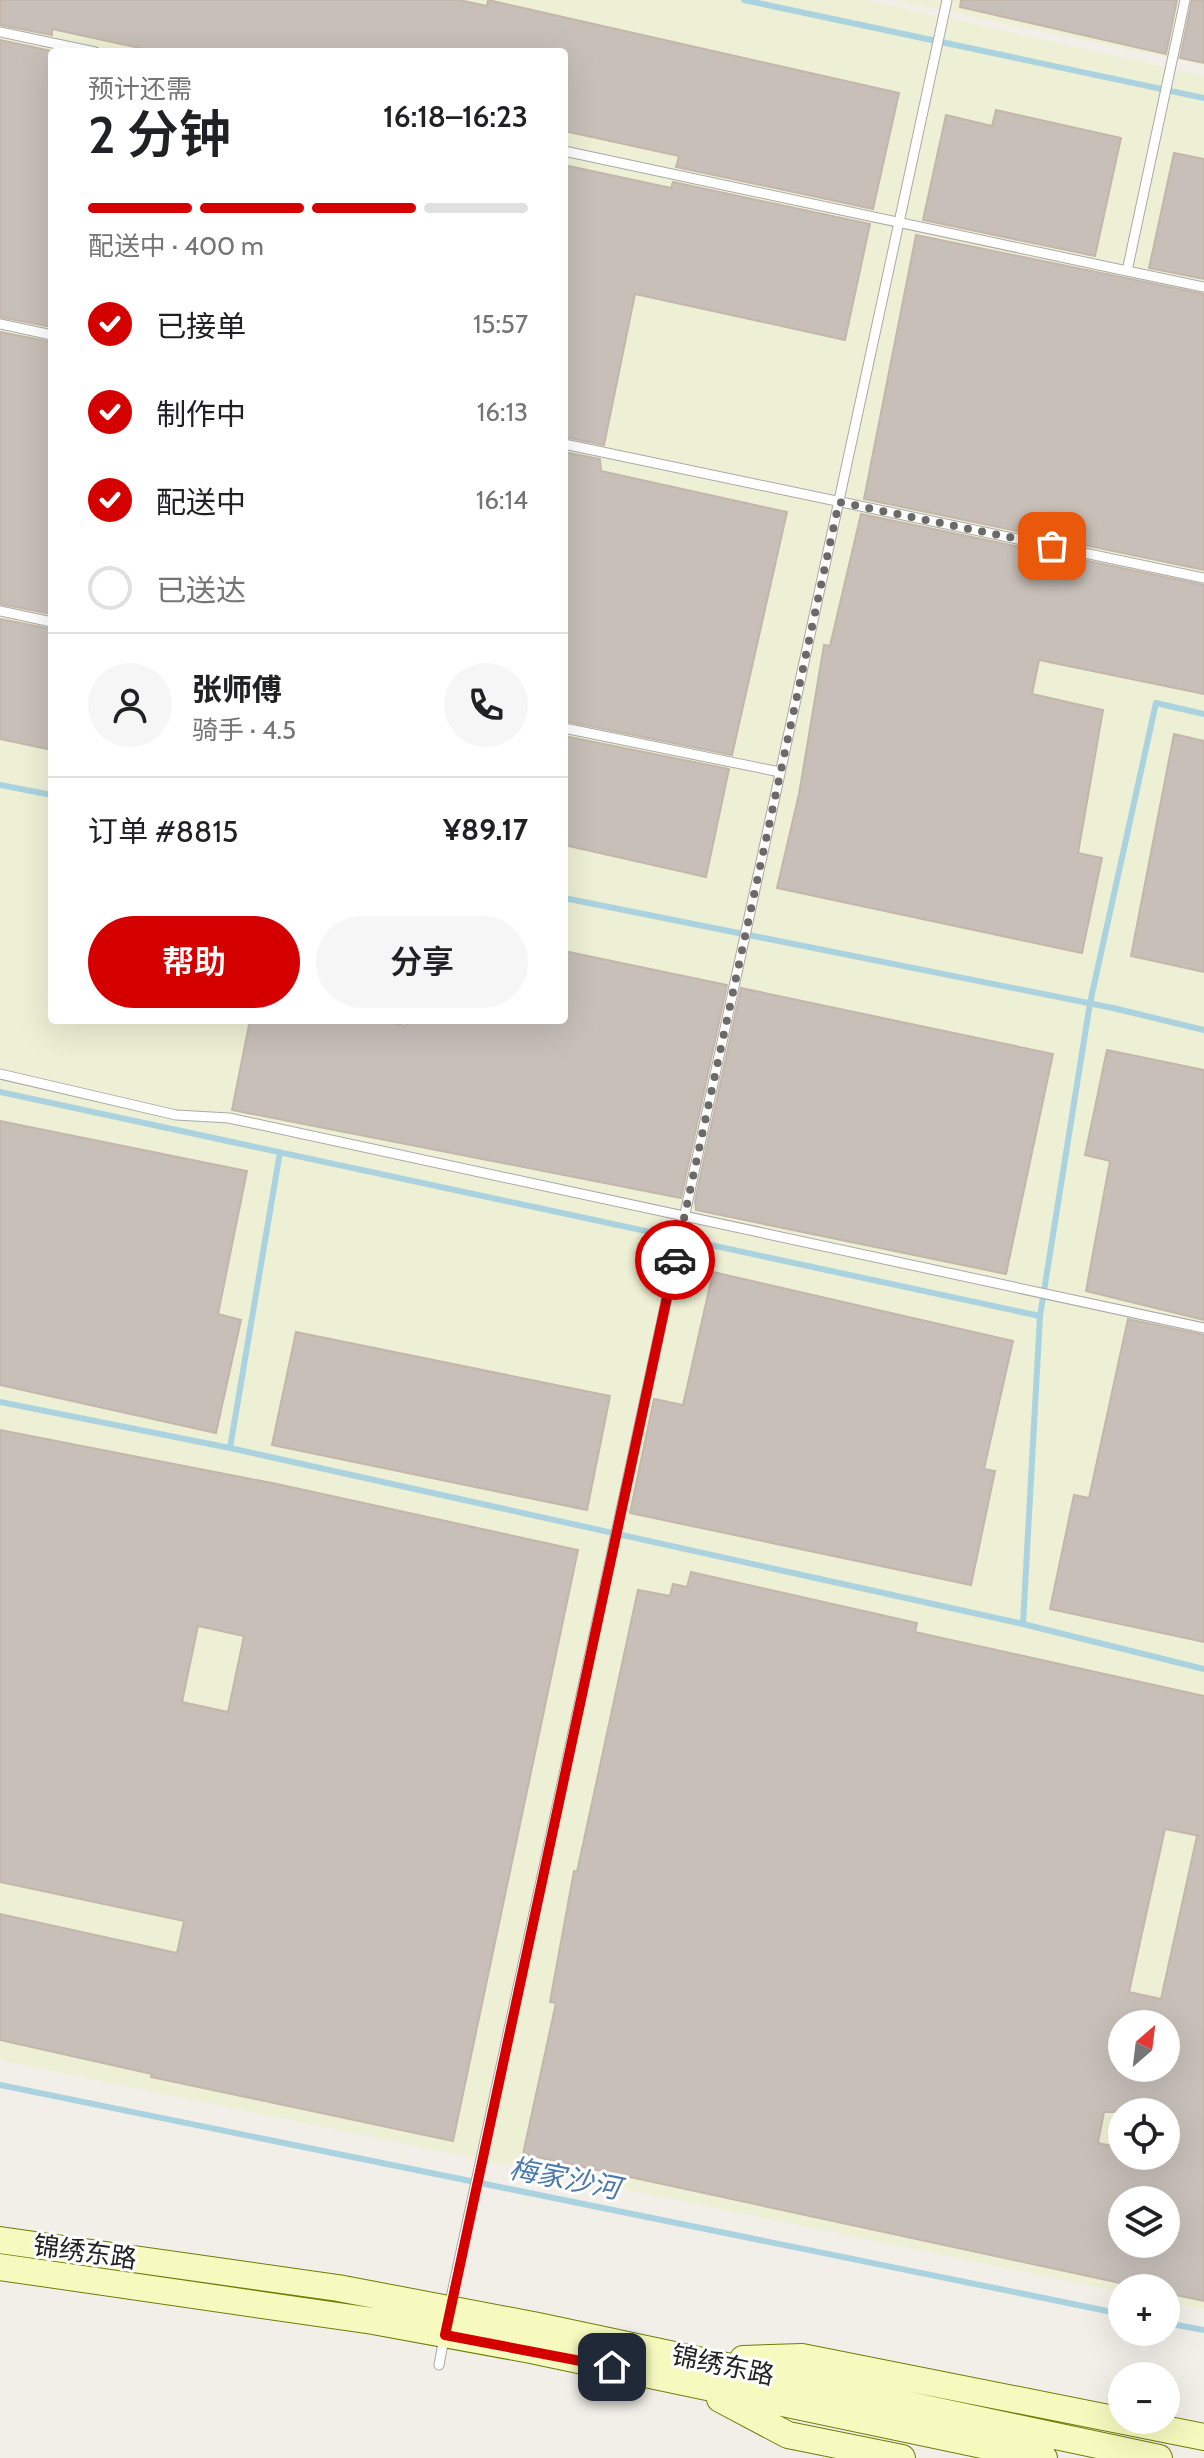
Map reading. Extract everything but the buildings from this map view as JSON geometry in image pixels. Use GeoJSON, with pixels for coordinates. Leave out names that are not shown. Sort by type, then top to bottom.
{"type":"FeatureCollection","features":[{"type":"Feature","properties":{"kind":"main road","name":"锦绣东路"},"geometry":{"type":"LineString","coordinates":[[0,2240],[338,2288],[447,2322]]}},
{"type":"Feature","properties":{"kind":"main road","name":"锦绣东路"},"geometry":{"type":"LineString","coordinates":[[0,2267],[447,2322],[865,2408],[1159,2458]]}},
{"type":"Feature","properties":{"kind":"main road"},"geometry":{"type":"LineString","coordinates":[[695,2372],[802,2357],[1204,2437]]}},
{"type":"Feature","properties":{"kind":"main road"},"geometry":{"type":"LineString","coordinates":[[695,2372],[788,2435],[902,2458]]}},
{"type":"Feature","properties":{"kind":"main road","name":"锦绣东路"},"geometry":{"type":"LineString","coordinates":[[865,2408],[1044,2458]]}},
{"type":"Feature","properties":{"kind":"lane"},"geometry":{"type":"LineString","coordinates":[[439,2365],[947,0]]}},
{"type":"Feature","properties":{"kind":"lane"},"geometry":{"type":"LineString","coordinates":[[1127,271],[1185,0]]}},
{"type":"Feature","properties":{"kind":"lane"},"geometry":{"type":"LineString","coordinates":[[0,32],[76,48]]}},
{"type":"Feature","properties":{"kind":"lane"},"geometry":{"type":"LineString","coordinates":[[568,152],[1204,287]]}},
{"type":"Feature","properties":{"kind":"lane"},"geometry":{"type":"LineString","coordinates":[[0,324],[48,334]]}},
{"type":"Feature","properties":{"kind":"lane"},"geometry":{"type":"LineString","coordinates":[[568,445],[1204,578]]}},
{"type":"Feature","properties":{"kind":"lane"},"geometry":{"type":"LineString","coordinates":[[0,611],[48,621]]}},
{"type":"Feature","properties":{"kind":"lane"},"geometry":{"type":"LineString","coordinates":[[568,729],[780,772]]}},
{"type":"Feature","properties":{"kind":"lane"},"geometry":{"type":"LineString","coordinates":[[0,1074],[176,1115],[229,1118],[1204,1328]]}},
{"type":"Feature","properties":{"kind":"green space"},"geometry":{"type":"Polygon","coordinates":[[[0,0],[866,0],[1204,76],[1204,2309],[1180,2304],[1180,2274],[1108,2274],[1108,2289],[0,2060],[0,0]]]}},
{"type":"Feature","properties":{"kind":"green space"},"geometry":{"type":"Polygon","coordinates":[[[893,0],[1204,0],[1204,65],[893,0]]]}},
{"type":"Feature","properties":{"kind":"waterway"},"geometry":{"type":"LineString","coordinates":[[744,0],[1204,98]]}},
{"type":"Feature","properties":{"kind":"waterway"},"geometry":{"type":"LineString","coordinates":[[1204,714],[1156,703],[1090,1003],[1040,1316],[1023,1624],[1204,1669]]}},
{"type":"Feature","properties":{"kind":"waterway"},"geometry":{"type":"LineString","coordinates":[[0,785],[48,794]]}},
{"type":"Feature","properties":{"kind":"waterway"},"geometry":{"type":"LineString","coordinates":[[568,899],[1113,1008],[1204,1030]]}},
{"type":"Feature","properties":{"kind":"waterway"},"geometry":{"type":"LineString","coordinates":[[0,1092],[1040,1316]]}},
{"type":"Feature","properties":{"kind":"waterway"},"geometry":{"type":"LineString","coordinates":[[280,1152],[230,1448],[1023,1624]]}},
{"type":"Feature","properties":{"kind":"waterway"},"geometry":{"type":"LineString","coordinates":[[0,1402],[230,1448]]}},
{"type":"Feature","properties":{"kind":"waterway","name":"梅家沙河"},"geometry":{"type":"LineString","coordinates":[[0,2085],[1108,2311]]}},
{"type":"Feature","properties":{"kind":"waterway","name":"梅家沙河"},"geometry":{"type":"LineString","coordinates":[[1180,2326],[1204,2330]]}},
{"type":"Feature","properties":{"kind":"way so far"},"geometry":{"type":"LineString","coordinates":[[675,1260],[839,502],[1052,546]]}},
{"type":"Feature","properties":{"kind":"route"},"geometry":{"type":"LineString","coordinates":[[612,2367],[445,2335],[675,1260]]}}]}
